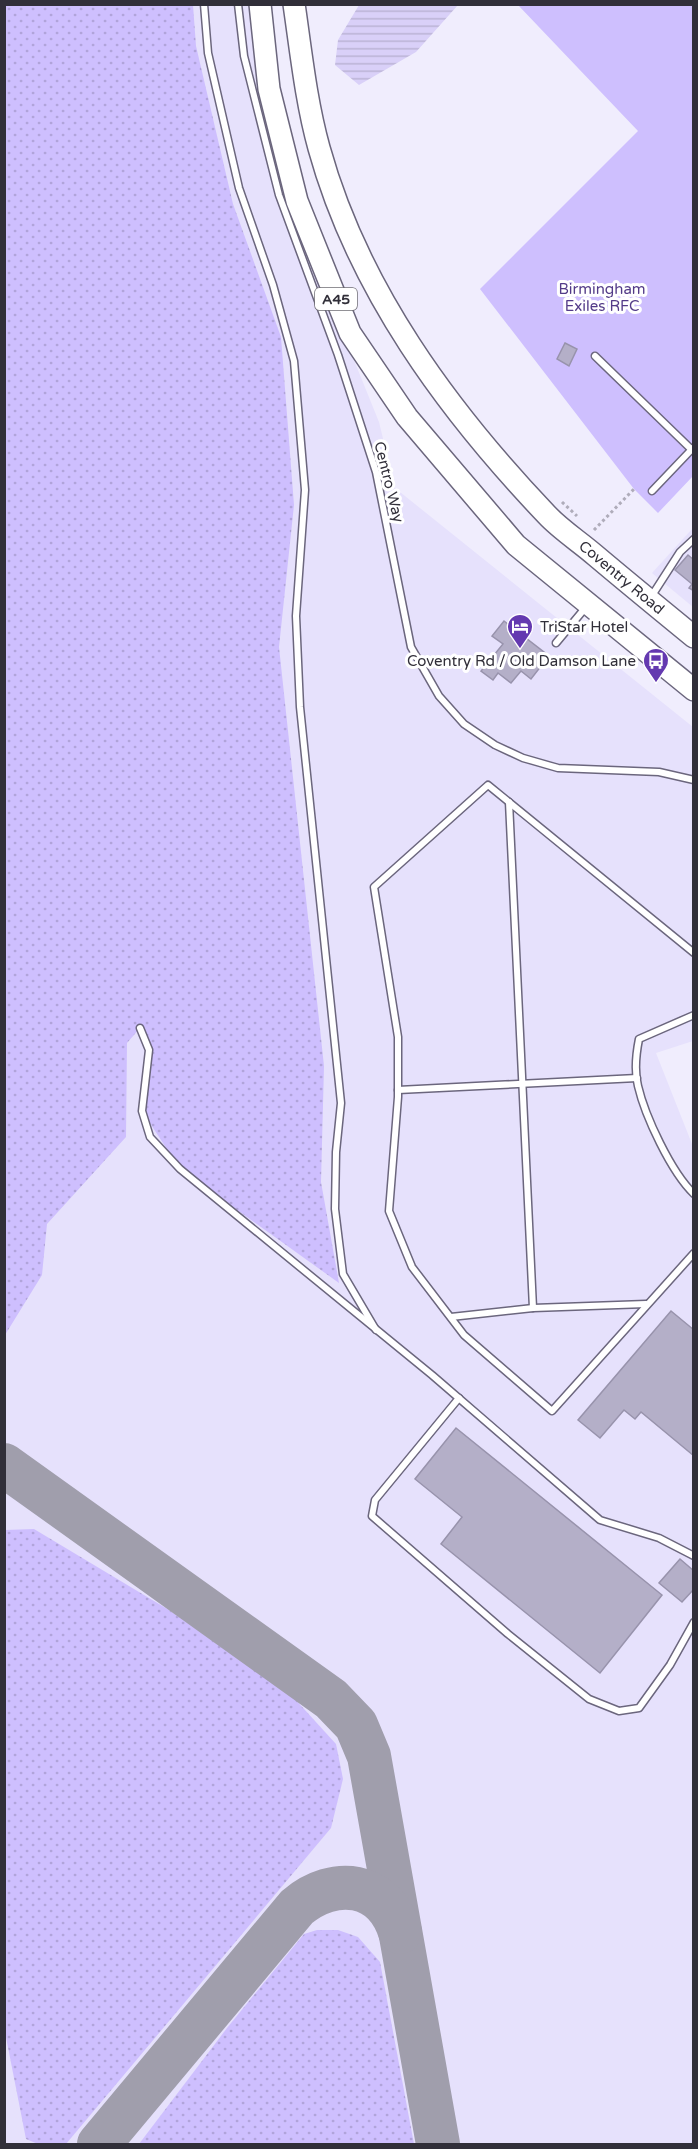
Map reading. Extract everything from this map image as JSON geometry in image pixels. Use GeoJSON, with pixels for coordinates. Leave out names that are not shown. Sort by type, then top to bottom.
{"type":"FeatureCollection","features":[{"type":"Feature","properties":{"kind":"highway","name":"A45"},"geometry":{"type":"LineString","coordinates":[[260,4],[269,89],[297,201],[350,333],[407,417],[516,545],[693,690]]}},
{"type":"Feature","properties":{"kind":"highway","name":"A45"},"geometry":{"type":"LineString","coordinates":[[294,4],[305,82],[319,148],[350,235],[383,303],[410,347],[464,420],[553,507]]}},
{"type":"Feature","properties":{"kind":"highway","name":"Coventry Road"},"geometry":{"type":"LineString","coordinates":[[553,507],[649,600],[693,637]]}},
{"type":"Feature","properties":{"kind":"lane"},"geometry":{"type":"LineString","coordinates":[[204,4],[208,53],[239,188],[273,285],[294,361],[305,490],[296,616],[300,707],[341,1103],[334,1209],[343,1274],[376,1330]]}},
{"type":"Feature","properties":{"kind":"lane","name":"Centro Way"},"geometry":{"type":"LineString","coordinates":[[238,4],[244,56],[279,195],[338,355],[376,472],[411,647],[439,696],[464,724],[495,745],[523,758],[558,768],[659,772],[693,780]]}},
{"type":"Feature","properties":{"kind":"lane"},"geometry":{"type":"LineString","coordinates":[[595,356],[693,449],[652,491]]}},
{"type":"Feature","properties":{"kind":"lane"},"geometry":{"type":"LineString","coordinates":[[649,600],[680,552],[693,539]]}},
{"type":"Feature","properties":{"kind":"lane"},"geometry":{"type":"LineString","coordinates":[[556,643],[588,604]]}},
{"type":"Feature","properties":{"kind":"lane"},"geometry":{"type":"LineString","coordinates":[[693,953],[488,785],[374,887],[398,1037],[398,1090],[389,1211],[412,1267],[464,1335],[552,1411],[693,1253]]}},
{"type":"Feature","properties":{"kind":"lane"},"geometry":{"type":"LineString","coordinates":[[509,802],[533,1308]]}},
{"type":"Feature","properties":{"kind":"lane"},"geometry":{"type":"LineString","coordinates":[[693,1015],[639,1039],[635,1057],[637,1077],[662,1149],[693,1194]]}},
{"type":"Feature","properties":{"kind":"lane"},"geometry":{"type":"LineString","coordinates":[[140,1028],[149,1050],[142,1111],[150,1137],[180,1169],[459,1398],[600,1520],[659,1538],[693,1556]]}},
{"type":"Feature","properties":{"kind":"lane"},"geometry":{"type":"LineString","coordinates":[[398,1090],[637,1077]]}},
{"type":"Feature","properties":{"kind":"lane"},"geometry":{"type":"LineString","coordinates":[[451,1317],[533,1308],[646,1304]]}},
{"type":"Feature","properties":{"kind":"lane"},"geometry":{"type":"LineString","coordinates":[[459,1398],[375,1500],[372,1516],[508,1634],[589,1699],[619,1711],[639,1708],[670,1665],[693,1622]]}},
{"type":"Feature","properties":{"kind":"path"},"geometry":{"type":"LineString","coordinates":[[594,530],[634,489]]}},
{"type":"Feature","properties":{"kind":"path"},"geometry":{"type":"LineString","coordinates":[[553,507],[602,537]]}},
{"type":"Feature","properties":{"kind":"shaded area"},"geometry":{"type":"Polygon","coordinates":[[[5,5],[249,5],[261,90],[288,197],[379,422],[395,488],[693,727],[693,1041],[656,1053],[694,1149],[693,2144],[5,2144],[5,5]]]}},
{"type":"Feature","properties":{"kind":"shaded area"},"geometry":{"type":"Polygon","coordinates":[[[359,5],[458,5],[416,52],[359,85],[335,65],[338,40],[359,5]]]}},
{"type":"Feature","properties":{"kind":"shaded area"},"geometry":{"type":"Polygon","coordinates":[[[693,528],[693,607],[652,573],[693,528]]]}},
{"type":"Feature","properties":{"kind":"green space"},"geometry":{"type":"Polygon","coordinates":[[[5,5],[193,5],[196,46],[233,204],[281,337],[294,505],[279,647],[324,1066],[321,1182],[339,1283],[180,1169],[142,1111],[149,1050],[140,1028],[127,1043],[126,1137],[47,1224],[42,1275],[5,1335],[5,5]]]}},
{"type":"Feature","properties":{"kind":"green space","name":"Birmingham Exiles RFC"},"geometry":{"type":"Polygon","coordinates":[[[518,5],[693,5],[693,476],[658,513],[634,489],[480,289],[638,131],[518,5]]]}},
{"type":"Feature","properties":{"kind":"green space"},"geometry":{"type":"Polygon","coordinates":[[[34,1529],[169,1610],[294,1698],[336,1744],[343,1779],[331,1828],[66,2144],[38,2144],[26,2139],[4,2027],[5,1530],[34,1529]]]}},
{"type":"Feature","properties":{"kind":"green space"},"geometry":{"type":"Polygon","coordinates":[[[317,1930],[338,1930],[358,1937],[380,1962],[414,2144],[139,2144],[227,2028],[304,1934],[317,1930]]]}},
{"type":"Feature","properties":{"kind":"building"},"geometry":{"type":"Polygon","coordinates":[[[565,343],[577,349],[569,366],[557,359],[565,343]]]}},
{"type":"Feature","properties":{"kind":"building"},"geometry":{"type":"Polygon","coordinates":[[[688,555],[694,560],[694,591],[689,588],[692,584],[675,570],[688,555]]]}},
{"type":"Feature","properties":{"kind":"building","name":"TriStar Hotel"},"geometry":{"type":"Polygon","coordinates":[[[504,621],[549,656],[531,679],[521,671],[511,683],[498,673],[493,680],[481,671],[503,644],[492,636],[504,621]]]}},
{"type":"Feature","properties":{"kind":"building"},"geometry":{"type":"Polygon","coordinates":[[[671,1311],[694,1330],[694,1456],[641,1412],[635,1419],[624,1410],[600,1438],[578,1420],[671,1311]]]}},
{"type":"Feature","properties":{"kind":"building"},"geometry":{"type":"Polygon","coordinates":[[[456,1428],[662,1595],[600,1673],[441,1544],[462,1517],[415,1479],[456,1428]]]}},
{"type":"Feature","properties":{"kind":"building"},"geometry":{"type":"Polygon","coordinates":[[[680,1559],[694,1571],[694,1589],[682,1602],[659,1583],[680,1559]]]}},
{"type":"Feature","properties":{"kind":"taxiway"},"geometry":{"type":"LineString","coordinates":[[4,1465],[331,1699],[356,1725],[369,1756],[438,2144]]}},
{"type":"Feature","properties":{"kind":"taxiway"},"geometry":{"type":"LineString","coordinates":[[99,2144],[297,1907],[311,1897],[342,1888],[356,1889],[370,1894],[382,1902],[392,1915],[400,1932]]}},
{"type":"Feature","properties":{"kind":"place","name":"TriStar Hotel"},"geometry":{"type":"Point","coordinates":[520,650]}},
{"type":"Feature","properties":{"kind":"place","name":"Coventry Rd / Old Damson Lane"},"geometry":{"type":"Point","coordinates":[656,684]}}]}
